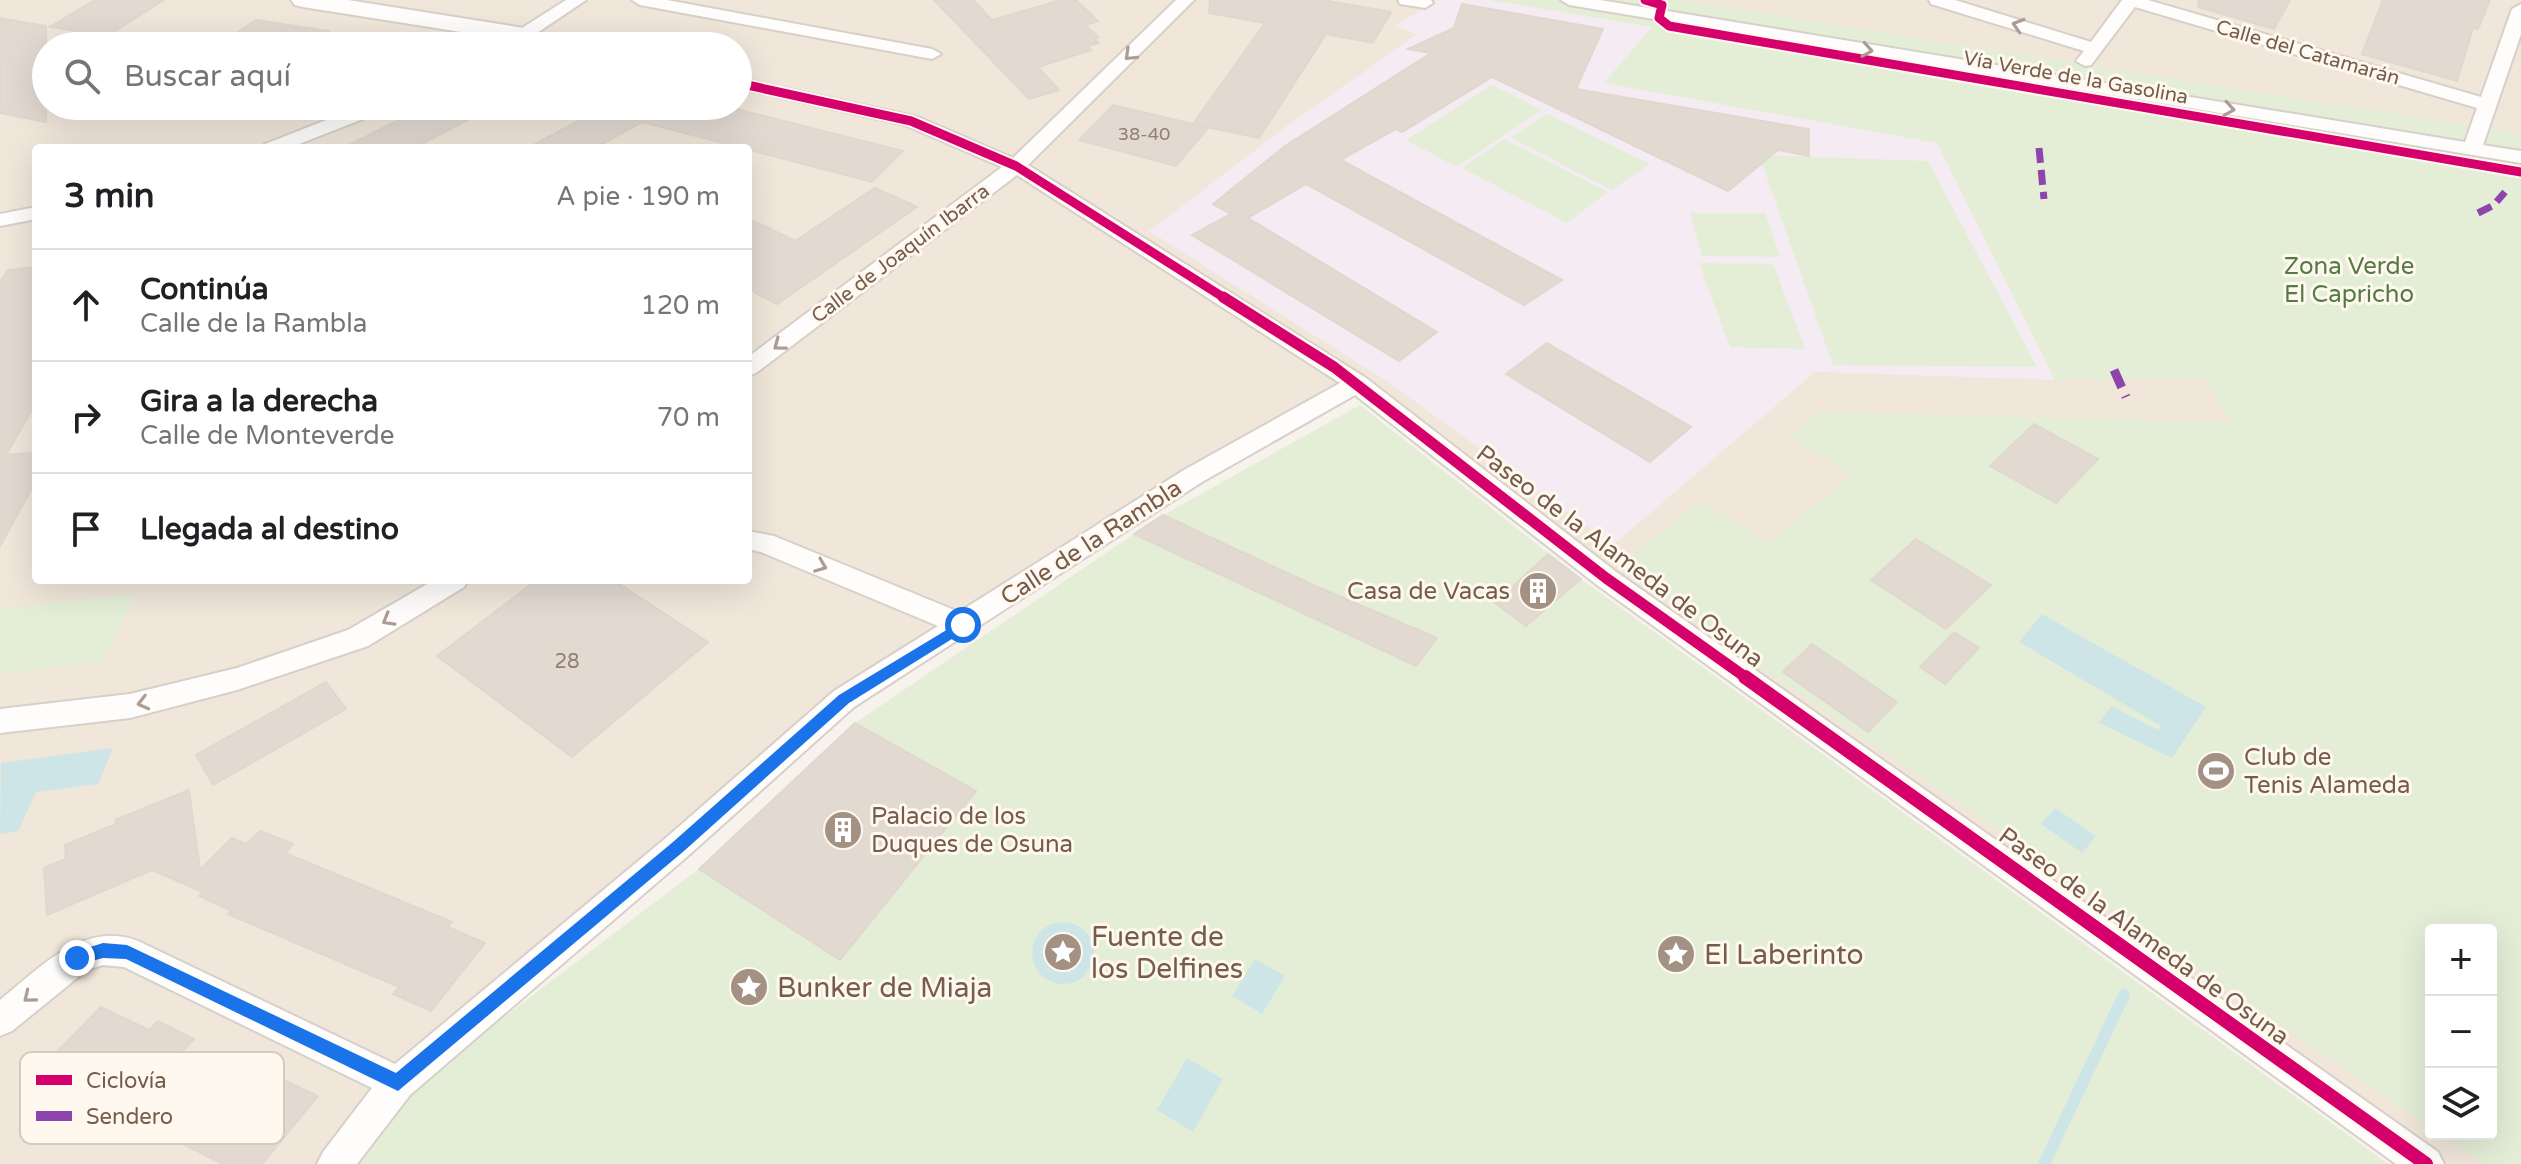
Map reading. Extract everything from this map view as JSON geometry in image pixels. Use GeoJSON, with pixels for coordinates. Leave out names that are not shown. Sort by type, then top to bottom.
{"type":"FeatureCollection","features":[{"type":"Feature","properties":{"kind":"street"},"geometry":{"type":"LineString","coordinates":[[303,0],[468,32]]}},
{"type":"Feature","properties":{"kind":"street"},"geometry":{"type":"LineString","coordinates":[[528,32],[578,0]]}},
{"type":"Feature","properties":{"kind":"street"},"geometry":{"type":"LineString","coordinates":[[640,0],[932,54]]}},
{"type":"Feature","properties":{"kind":"street","name":"Calle de Joaquín Ibarra"},"geometry":{"type":"LineString","coordinates":[[752,365],[1016,166],[1186,0]]}},
{"type":"Feature","properties":{"kind":"street"},"geometry":{"type":"LineString","coordinates":[[1406,0],[1425,3]]}},
{"type":"Feature","properties":{"kind":"street"},"geometry":{"type":"LineString","coordinates":[[1569,0],[2521,157]]}},
{"type":"Feature","properties":{"kind":"street"},"geometry":{"type":"LineString","coordinates":[[1937,0],[2093,48]]}},
{"type":"Feature","properties":{"kind":"street"},"geometry":{"type":"LineString","coordinates":[[2069,83],[2130,0]]}},
{"type":"Feature","properties":{"kind":"street","name":"Calle del Catamarán"},"geometry":{"type":"LineString","coordinates":[[2130,0],[2485,104]]}},
{"type":"Feature","properties":{"kind":"street"},"geometry":{"type":"LineString","coordinates":[[1691,1],[1696,21]]}},
{"type":"Feature","properties":{"kind":"street"},"geometry":{"type":"LineString","coordinates":[[2472,149],[2485,104],[2514,50],[2521,9]]}},
{"type":"Feature","properties":{"kind":"street","name":"Paseo de la Alameda de Osuna"},"geometry":{"type":"LineString","coordinates":[[752,86],[911,121],[1016,166],[1358,383],[1606,578],[2426,1164]]}},
{"type":"Feature","properties":{"kind":"street"},"geometry":{"type":"LineString","coordinates":[[282,144],[343,120]]}},
{"type":"Feature","properties":{"kind":"street"},"geometry":{"type":"LineString","coordinates":[[0,220],[32,214]]}},
{"type":"Feature","properties":{"kind":"street","name":"Calle de la Rambla"},"geometry":{"type":"LineString","coordinates":[[335,1164],[398,1083],[678,846],[844,699],[1193,476],[1358,383]]}},
{"type":"Feature","properties":{"kind":"street"},"geometry":{"type":"LineString","coordinates":[[752,541],[765,543],[963,625]]}},
{"type":"Feature","properties":{"kind":"street"},"geometry":{"type":"LineString","coordinates":[[0,721],[130,706],[237,679],[358,638],[448,584]]}},
{"type":"Feature","properties":{"kind":"street"},"geometry":{"type":"LineString","coordinates":[[0,1020],[77,958],[103,950],[127,952],[398,1083]]}},
{"type":"Feature","properties":{"kind":"shaded area"},"geometry":{"type":"Polygon","coordinates":[[[0,0],[1676,0],[1605,83],[1937,143],[2055,380],[2204,379],[2439,489],[2492,924],[2425,924],[2425,1140],[2497,1140],[2497,966],[2521,1164],[2426,1164],[1358,383],[844,699],[335,1164],[0,1164],[0,0]]]}},
{"type":"Feature","properties":{"kind":"shaded area"},"geometry":{"type":"Polygon","coordinates":[[[1437,0],[1490,0],[1653,27],[1605,83],[1937,143],[2055,380],[1815,372],[1613,545],[1388,382],[1149,231],[1287,126],[1417,34],[1395,26],[1437,0]]]}},
{"type":"Feature","properties":{"kind":"shaded area"},"geometry":{"type":"Polygon","coordinates":[[[1679,0],[2521,0],[2521,134],[1679,0]]]}},
{"type":"Feature","properties":{"kind":"green space","name":"Club de Tenis Alameda"},"geometry":{"type":"Polygon","coordinates":[[[1490,0],[1679,0],[2521,134],[2521,1164],[2483,1164],[2449,1140],[2497,1140],[2497,924],[2425,924],[2425,1124],[1679,611],[1620,564],[1701,500],[1768,543],[1851,475],[1788,436],[1821,412],[2231,422],[2205,379],[2055,380],[1937,143],[1604,83],[1652,27],[1490,0]]]}},
{"type":"Feature","properties":{"kind":"green space"},"geometry":{"type":"Polygon","coordinates":[[[1492,85],[1542,110],[1457,167],[1406,140],[1492,85]]]}},
{"type":"Feature","properties":{"kind":"green space"},"geometry":{"type":"Polygon","coordinates":[[[1547,114],[1650,164],[1612,190],[1511,138],[1547,114]]]}},
{"type":"Feature","properties":{"kind":"green space"},"geometry":{"type":"Polygon","coordinates":[[[1504,139],[1608,192],[1567,223],[1462,168],[1504,139]]]}},
{"type":"Feature","properties":{"kind":"green space"},"geometry":{"type":"Polygon","coordinates":[[[1759,155],[1928,161],[2037,367],[1833,365],[1759,155]]]}},
{"type":"Feature","properties":{"kind":"green space"},"geometry":{"type":"Polygon","coordinates":[[[1690,213],[1765,213],[1780,257],[1702,256],[1690,213]]]}},
{"type":"Feature","properties":{"kind":"green space"},"geometry":{"type":"Polygon","coordinates":[[[1699,263],[1773,264],[1805,349],[1730,347],[1699,263]]]}},
{"type":"Feature","properties":{"kind":"green space"},"geometry":{"type":"Polygon","coordinates":[[[1360,405],[1581,579],[2388,1164],[350,1164],[397,1098],[699,869],[855,723],[1156,519],[1360,405]]]}},
{"type":"Feature","properties":{"kind":"green space"},"geometry":{"type":"Polygon","coordinates":[[[135,594],[103,662],[0,674],[0,609],[135,594]]]}},
{"type":"Feature","properties":{"kind":"water"},"geometry":{"type":"Polygon","coordinates":[[[2042,614],[2206,707],[2172,758],[2099,723],[2111,706],[2158,730],[2161,726],[2019,642],[2042,614]]]}},
{"type":"Feature","properties":{"kind":"water"},"geometry":{"type":"Polygon","coordinates":[[[113,748],[98,784],[36,792],[18,831],[0,834],[1,763],[113,748]]]}},
{"type":"Feature","properties":{"kind":"water"},"geometry":{"type":"Polygon","coordinates":[[[2055,808],[2096,836],[2082,853],[2041,824],[2055,808]]]}},
{"type":"Feature","properties":{"kind":"water","name":"Fuente de los Delfines"},"geometry":{"type":"Polygon","coordinates":[[[1057,922],[1069,922],[1085,931],[1092,941],[1092,965],[1085,975],[1069,984],[1057,984],[1037,970],[1032,959],[1032,947],[1046,927],[1057,922]]]}},
{"type":"Feature","properties":{"kind":"water"},"geometry":{"type":"Polygon","coordinates":[[[1255,959],[1285,976],[1262,1014],[1232,996],[1255,959]]]}},
{"type":"Feature","properties":{"kind":"water"},"geometry":{"type":"Polygon","coordinates":[[[1187,1058],[1223,1079],[1193,1132],[1157,1110],[1187,1058]]]}},
{"type":"Feature","properties":{"kind":"building"},"geometry":{"type":"Polygon","coordinates":[[[95,0],[164,0],[113,32],[82,32],[50,27],[95,0]]]}},
{"type":"Feature","properties":{"kind":"building"},"geometry":{"type":"Polygon","coordinates":[[[934,0],[973,0],[992,20],[1061,0],[1076,0],[1098,21],[1085,25],[1098,37],[1094,38],[1099,43],[1087,46],[1091,50],[1038,67],[1059,90],[1029,99],[934,0]]]}},
{"type":"Feature","properties":{"kind":"building"},"geometry":{"type":"Polygon","coordinates":[[[1210,0],[1323,0],[1391,12],[1373,43],[1326,34],[1259,138],[1197,125],[1208,128],[1176,166],[1079,140],[1113,105],[1193,124],[1265,23],[1209,13],[1210,0]]]}},
{"type":"Feature","properties":{"kind":"building"},"geometry":{"type":"Polygon","coordinates":[[[2199,0],[2290,0],[2274,29],[2198,7],[2199,0]]]}},
{"type":"Feature","properties":{"kind":"building"},"geometry":{"type":"Polygon","coordinates":[[[2383,0],[2490,0],[2478,29],[2473,28],[2457,81],[2362,54],[2383,0]]]}},
{"type":"Feature","properties":{"kind":"building"},"geometry":{"type":"Polygon","coordinates":[[[1462,4],[1603,29],[1576,89],[1809,129],[1809,156],[1778,150],[1728,191],[1492,77],[1402,132],[1396,129],[1341,160],[1562,280],[1524,305],[1306,184],[1248,218],[1437,332],[1399,361],[1192,235],[1231,214],[1213,204],[1285,146],[1431,53],[1408,49],[1454,28],[1462,4]]]}},
{"type":"Feature","properties":{"kind":"building"},"geometry":{"type":"Polygon","coordinates":[[[0,18],[46,26],[46,32],[32,32],[32,119],[0,113],[0,18]]]}},
{"type":"Feature","properties":{"kind":"building"},"geometry":{"type":"Polygon","coordinates":[[[256,20],[329,31],[329,32],[238,32],[256,20]]]}},
{"type":"Feature","properties":{"kind":"building"},"geometry":{"type":"Polygon","coordinates":[[[752,113],[903,151],[872,182],[752,151],[752,144],[726,144],[642,122],[602,144],[535,144],[580,120],[752,120],[752,113]]]}},
{"type":"Feature","properties":{"kind":"building"},"geometry":{"type":"Polygon","coordinates":[[[399,120],[468,120],[422,144],[351,144],[399,120]]]}},
{"type":"Feature","properties":{"kind":"building"},"geometry":{"type":"Polygon","coordinates":[[[875,188],[917,207],[777,304],[752,291],[752,220],[795,241],[875,188]]]}},
{"type":"Feature","properties":{"kind":"building"},"geometry":{"type":"Polygon","coordinates":[[[32,267],[32,410],[6,455],[32,452],[32,488],[0,546],[0,282],[8,270],[32,267]]]}},
{"type":"Feature","properties":{"kind":"building"},"geometry":{"type":"Polygon","coordinates":[[[1547,343],[1691,427],[1650,462],[1506,374],[1547,343]]]}},
{"type":"Feature","properties":{"kind":"building"},"geometry":{"type":"Polygon","coordinates":[[[2034,424],[2098,459],[2056,503],[1990,466],[2034,424]]]}},
{"type":"Feature","properties":{"kind":"building"},"geometry":{"type":"Polygon","coordinates":[[[1163,515],[1313,585],[1437,638],[1416,666],[1134,534],[1163,515]]]}},
{"type":"Feature","properties":{"kind":"building"},"geometry":{"type":"Polygon","coordinates":[[[1916,539],[1991,585],[1946,629],[1871,580],[1916,539]]]}},
{"type":"Feature","properties":{"kind":"building","name":"Casa de Vacas"},"geometry":{"type":"Polygon","coordinates":[[[1548,554],[1581,579],[1526,626],[1495,603],[1548,554]]]}},
{"type":"Feature","properties":{"kind":"building"},"geometry":{"type":"Polygon","coordinates":[[[532,584],[619,584],[708,642],[572,757],[437,656],[532,584]]]}},
{"type":"Feature","properties":{"kind":"building"},"geometry":{"type":"Polygon","coordinates":[[[1954,632],[1979,648],[1945,684],[1920,667],[1954,632]]]}},
{"type":"Feature","properties":{"kind":"building"},"geometry":{"type":"Polygon","coordinates":[[[1812,644],[1897,702],[1868,732],[1783,672],[1812,644]]]}},
{"type":"Feature","properties":{"kind":"building"},"geometry":{"type":"Polygon","coordinates":[[[326,682],[346,709],[213,785],[196,755],[326,682]]]}},
{"type":"Feature","properties":{"kind":"building","name":"Palacio de los Duques de Osuna"},"geometry":{"type":"Polygon","coordinates":[[[855,723],[976,791],[840,960],[699,869],[855,723]]]}},
{"type":"Feature","properties":{"kind":"building"},"geometry":{"type":"Polygon","coordinates":[[[189,790],[200,870],[232,838],[246,844],[260,831],[293,844],[285,853],[452,922],[448,927],[485,943],[431,1011],[393,994],[399,987],[228,914],[232,911],[199,896],[203,892],[152,870],[47,915],[44,868],[66,859],[65,845],[116,824],[115,820],[189,790]]]}},
{"type":"Feature","properties":{"kind":"building"},"geometry":{"type":"Polygon","coordinates":[[[101,1007],[149,1030],[158,1021],[194,1039],[182,1052],[57,1052],[101,1007]]]}},
{"type":"Feature","properties":{"kind":"building"},"geometry":{"type":"Polygon","coordinates":[[[284,1080],[318,1096],[284,1137],[284,1080]]]}},
{"type":"Feature","properties":{"kind":"building"},"geometry":{"type":"Polygon","coordinates":[[[183,1144],[278,1144],[262,1164],[223,1164],[183,1144]]]}},
{"type":"Feature","properties":{"kind":"waterway"},"geometry":{"type":"LineString","coordinates":[[2044,1164],[2124,995]]}},
{"type":"Feature","properties":{"kind":"marked path"},"geometry":{"type":"LineString","coordinates":[[2039,148],[2044,199]]}},
{"type":"Feature","properties":{"kind":"marked path"},"geometry":{"type":"LineString","coordinates":[[2478,213],[2494,205],[2505,192]]}},
{"type":"Feature","properties":{"kind":"marked path"},"geometry":{"type":"LineString","coordinates":[[2114,370],[2126,397]]}},
{"type":"Feature","properties":{"kind":"cycle path","name":"Vía Verde de la Gasolina"},"geometry":{"type":"LineString","coordinates":[[1645,0],[1662,5],[1659,18],[1669,26],[2521,172]]}},
{"type":"Feature","properties":{"kind":"cycle path"},"geometry":{"type":"LineString","coordinates":[[752,86],[911,121],[1016,166],[1334,367],[1606,578],[2426,1164]]}},
{"type":"Feature","properties":{"kind":"place","name":"Casa de Vacas"},"geometry":{"type":"Point","coordinates":[1538,591]}},
{"type":"Feature","properties":{"kind":"place","name":"Club de Tenis Alameda"},"geometry":{"type":"Point","coordinates":[2216,771]}},
{"type":"Feature","properties":{"kind":"place","name":"Palacio de los Duques de Osuna"},"geometry":{"type":"Point","coordinates":[843,830]}},
{"type":"Feature","properties":{"kind":"place","name":"Fuente de los Delfines"},"geometry":{"type":"Point","coordinates":[1063,952]}},
{"type":"Feature","properties":{"kind":"place","name":"El Laberinto"},"geometry":{"type":"Point","coordinates":[1676,954]}},
{"type":"Feature","properties":{"kind":"place","name":"Bunker de Miaja"},"geometry":{"type":"Point","coordinates":[749,987]}},
{"type":"Feature","properties":{"kind":"route"},"geometry":{"type":"LineString","coordinates":[[77,958],[103,950],[127,952],[398,1083],[678,846],[844,699],[963,625]]}},
{"type":"Feature","properties":{"kind":"park label","name":"Zona Verde El Capricho"},"geometry":{"type":"Point","coordinates":[2349,280]}}]}
